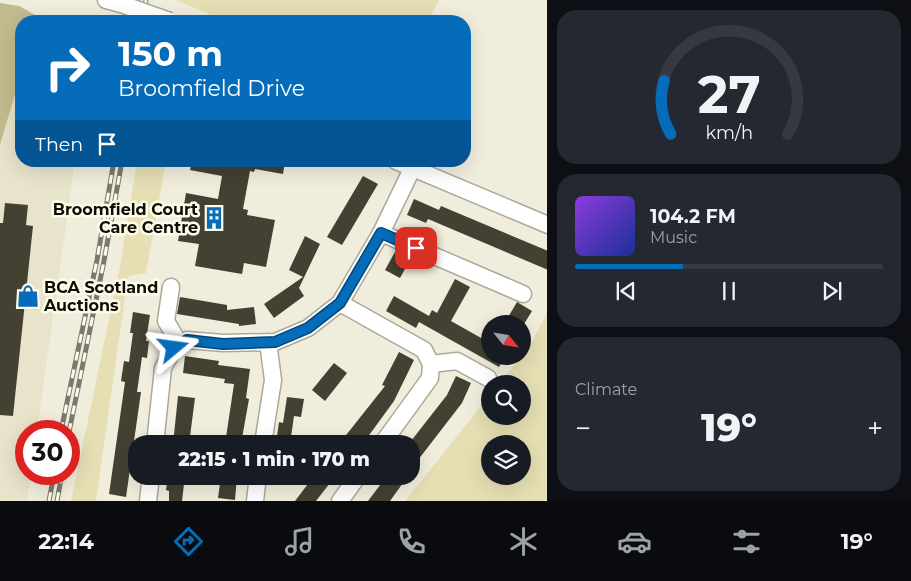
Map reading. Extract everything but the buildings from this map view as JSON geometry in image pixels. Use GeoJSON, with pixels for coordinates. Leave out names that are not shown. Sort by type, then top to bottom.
{"type":"FeatureCollection","features":[{"type":"Feature","properties":{"kind":"street"},"geometry":{"type":"LineString","coordinates":[[113,2],[152,15]]}},
{"type":"Feature","properties":{"kind":"street"},"geometry":{"type":"LineString","coordinates":[[408,167],[547,225]]}},
{"type":"Feature","properties":{"kind":"street"},"geometry":{"type":"LineString","coordinates":[[155,435],[163,368],[174,348],[187,340],[223,344],[275,342],[308,328],[340,303],[381,233],[412,169]]}},
{"type":"Feature","properties":{"kind":"street"},"geometry":{"type":"LineString","coordinates":[[381,233],[523,294]]}},
{"type":"Feature","properties":{"kind":"street"},"geometry":{"type":"LineString","coordinates":[[171,287],[166,321],[180,344]]}},
{"type":"Feature","properties":{"kind":"street"},"geometry":{"type":"LineString","coordinates":[[340,303],[424,350],[431,364],[430,378],[389,435]]}},
{"type":"Feature","properties":{"kind":"street"},"geometry":{"type":"LineString","coordinates":[[264,435],[273,380],[268,342]]}},
{"type":"Feature","properties":{"kind":"street"},"geometry":{"type":"LineString","coordinates":[[431,364],[457,361],[483,375]]}},
{"type":"Feature","properties":{"kind":"street"},"geometry":{"type":"LineString","coordinates":[[148,501],[150,485]]}},
{"type":"Feature","properties":{"kind":"street"},"geometry":{"type":"LineString","coordinates":[[255,501],[257,485]]}},
{"type":"Feature","properties":{"kind":"street"},"geometry":{"type":"LineString","coordinates":[[340,501],[352,485]]}},
{"type":"Feature","properties":{"kind":"shaded area"},"geometry":{"type":"Polygon","coordinates":[[[176,0],[439,0],[431,15],[211,15],[176,0]]]}},
{"type":"Feature","properties":{"kind":"shaded area"},"geometry":{"type":"Polygon","coordinates":[[[0,3],[19,6],[35,15],[15,15],[15,94],[0,145],[0,3]]]}},
{"type":"Feature","properties":{"kind":"shaded area","name":"BCA Scotland Auctions"},"geometry":{"type":"Polygon","coordinates":[[[15,94],[15,167],[74,167],[39,420],[15,420],[15,485],[29,485],[27,501],[0,501],[0,145],[15,94]]]}},
{"type":"Feature","properties":{"kind":"shaded area"},"geometry":{"type":"Polygon","coordinates":[[[136,167],[165,167],[146,273],[128,276],[96,501],[71,501],[74,485],[80,485],[80,458],[119,272],[136,167]]]}},
{"type":"Feature","properties":{"kind":"shaded area"},"geometry":{"type":"Polygon","coordinates":[[[547,313],[547,499],[543,501],[405,501],[418,485],[420,485],[420,482],[481,406],[481,425],[531,425],[531,375],[506,375],[514,365],[531,365],[531,344],[547,313]]]}},
{"type":"Feature","properties":{"kind":"railway"},"geometry":{"type":"LineString","coordinates":[[136,15],[138,0]]}},
{"type":"Feature","properties":{"kind":"railway"},"geometry":{"type":"LineString","coordinates":[[144,15],[146,0]]}},
{"type":"Feature","properties":{"kind":"railway"},"geometry":{"type":"LineString","coordinates":[[63,420],[97,260],[113,167]]}},
{"type":"Feature","properties":{"kind":"railway"},"geometry":{"type":"LineString","coordinates":[[71,420],[121,167]]}},
{"type":"Feature","properties":{"kind":"railway"},"geometry":{"type":"LineString","coordinates":[[49,501],[52,485]]}},
{"type":"Feature","properties":{"kind":"railway"},"geometry":{"type":"LineString","coordinates":[[57,501],[60,485]]}},
{"type":"Feature","properties":{"kind":"place","name":"Broomfield Court Care Centre"},"geometry":{"type":"Point","coordinates":[214,218]}},
{"type":"Feature","properties":{"kind":"place","name":"BCA Scotland Auctions"},"geometry":{"type":"Point","coordinates":[28,296]}},
{"type":"Feature","properties":{"kind":"route"},"geometry":{"type":"LineString","coordinates":[[174,348],[187,340],[223,344],[275,342],[308,328],[340,303],[381,233],[416,248]]}}]}
